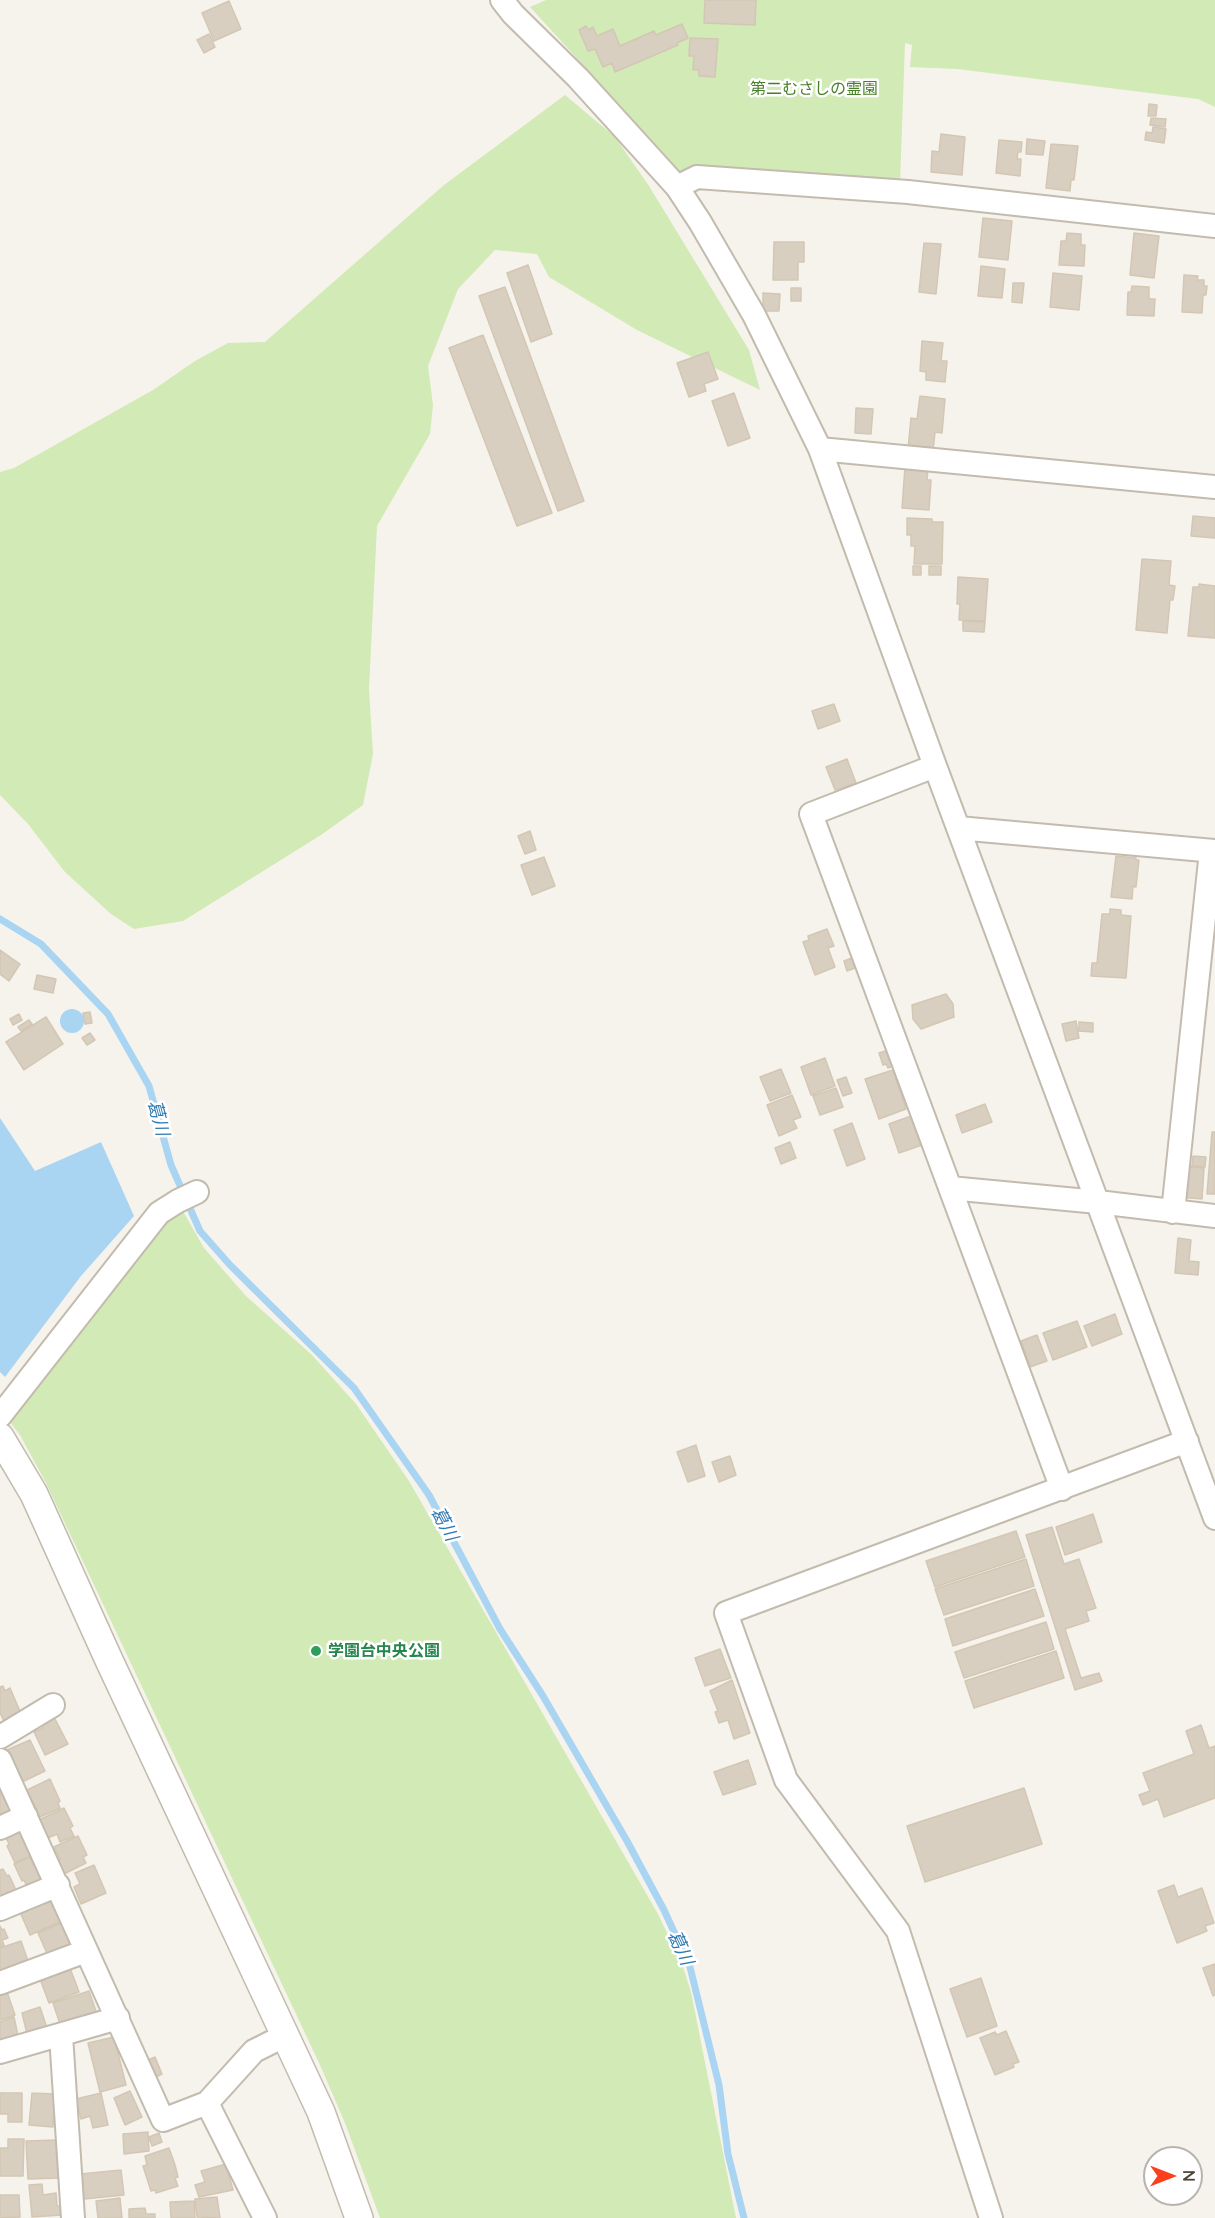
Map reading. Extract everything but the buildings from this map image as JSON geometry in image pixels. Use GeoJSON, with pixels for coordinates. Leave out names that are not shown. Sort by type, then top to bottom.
{"type":"FeatureCollection","features":[{"type":"Feature","properties":{"kind":"street"},"geometry":{"type":"LineString","coordinates":[[502,0],[513,14],[578,78],[677,187],[754,315],[820,449],[934,766],[1215,1518]]}},
{"type":"Feature","properties":{"kind":"street"},"geometry":{"type":"LineString","coordinates":[[677,187],[697,177],[896,191],[1215,226]]}},
{"type":"Feature","properties":{"kind":"street"},"geometry":{"type":"LineString","coordinates":[[820,449],[1215,488]]}},
{"type":"Feature","properties":{"kind":"street"},"geometry":{"type":"LineString","coordinates":[[934,766],[811,814],[1062,1489]]}},
{"type":"Feature","properties":{"kind":"street"},"geometry":{"type":"LineString","coordinates":[[958,828],[1213,851],[1173,1212]]}},
{"type":"Feature","properties":{"kind":"street"},"geometry":{"type":"LineString","coordinates":[[950,1188],[1215,1216]]}},
{"type":"Feature","properties":{"kind":"street"},"geometry":{"type":"LineString","coordinates":[[0,1416],[159,1214],[177,1201],[197,1192]]}},
{"type":"Feature","properties":{"kind":"street"},"geometry":{"type":"LineString","coordinates":[[0,1437],[34,1494],[108,1658],[321,2112],[359,2218]]}},
{"type":"Feature","properties":{"kind":"street"},"geometry":{"type":"LineString","coordinates":[[990,2218],[898,1931],[786,1780],[726,1613],[1187,1441]]}},
{"type":"Feature","properties":{"kind":"street"},"geometry":{"type":"LineString","coordinates":[[0,1737],[53,1705]]}},
{"type":"Feature","properties":{"kind":"street"},"geometry":{"type":"LineString","coordinates":[[0,1760],[163,2120],[207,2103],[254,2051],[286,2036]]}},
{"type":"Feature","properties":{"kind":"street"},"geometry":{"type":"LineString","coordinates":[[0,1828],[26,1816]]}},
{"type":"Feature","properties":{"kind":"street"},"geometry":{"type":"LineString","coordinates":[[0,1909],[58,1885]]}},
{"type":"Feature","properties":{"kind":"street"},"geometry":{"type":"LineString","coordinates":[[0,1983],[86,1951]]}},
{"type":"Feature","properties":{"kind":"street"},"geometry":{"type":"LineString","coordinates":[[0,2052],[118,2018]]}},
{"type":"Feature","properties":{"kind":"street"},"geometry":{"type":"LineString","coordinates":[[61,2035],[73,2218]]}},
{"type":"Feature","properties":{"kind":"street"},"geometry":{"type":"LineString","coordinates":[[207,2103],[265,2218]]}},
{"type":"Feature","properties":{"kind":"green space","name":"第二むさしの霊園"},"geometry":{"type":"Polygon","coordinates":[[[546,0],[1215,0],[1215,107],[1198,99],[957,69],[910,67],[912,45],[905,43],[900,183],[677,171],[669,159],[530,7],[546,0]]]}},
{"type":"Feature","properties":{"kind":"green space"},"geometry":{"type":"Polygon","coordinates":[[[565,95],[615,137],[649,186],[749,350],[760,390],[637,330],[549,277],[537,254],[495,250],[458,289],[428,366],[433,405],[430,434],[377,526],[369,689],[373,754],[363,805],[321,835],[183,921],[134,929],[111,914],[65,872],[28,824],[0,795],[0,472],[14,468],[153,390],[195,361],[228,343],[265,342],[444,185],[565,95]]]}},
{"type":"Feature","properties":{"kind":"green space","name":"学園台中央公園"},"geometry":{"type":"Polygon","coordinates":[[[180,1206],[204,1248],[246,1296],[312,1355],[356,1404],[409,1481],[658,1914],[682,1964],[691,1992],[736,2218],[380,2218],[345,2123],[320,2065],[46,1483],[20,1435],[10,1422],[180,1206]]]}},
{"type":"Feature","properties":{"kind":"water"},"geometry":{"type":"Polygon","coordinates":[[[72,1009],[77,1010],[83,1016],[83,1026],[77,1032],[72,1033],[67,1032],[61,1026],[60,1021],[61,1016],[67,1010],[72,1009]]]}},
{"type":"Feature","properties":{"kind":"water"},"geometry":{"type":"Polygon","coordinates":[[[0,1118],[35,1171],[101,1142],[134,1216],[81,1276],[5,1377],[0,1372],[0,1118]]]}},
{"type":"Feature","properties":{"kind":"waterway","name":"葛川"},"geometry":{"type":"LineString","coordinates":[[0,919],[41,944],[108,1014],[149,1086],[171,1165],[200,1231],[230,1265],[354,1388],[429,1495],[500,1629],[543,1696],[627,1841],[664,1910],[690,1967],[719,2085],[728,2154],[744,2218]]}},
{"type":"Feature","properties":{"kind":"place","name":"学園台中央公園"},"geometry":{"type":"Point","coordinates":[316,1651]}}]}
